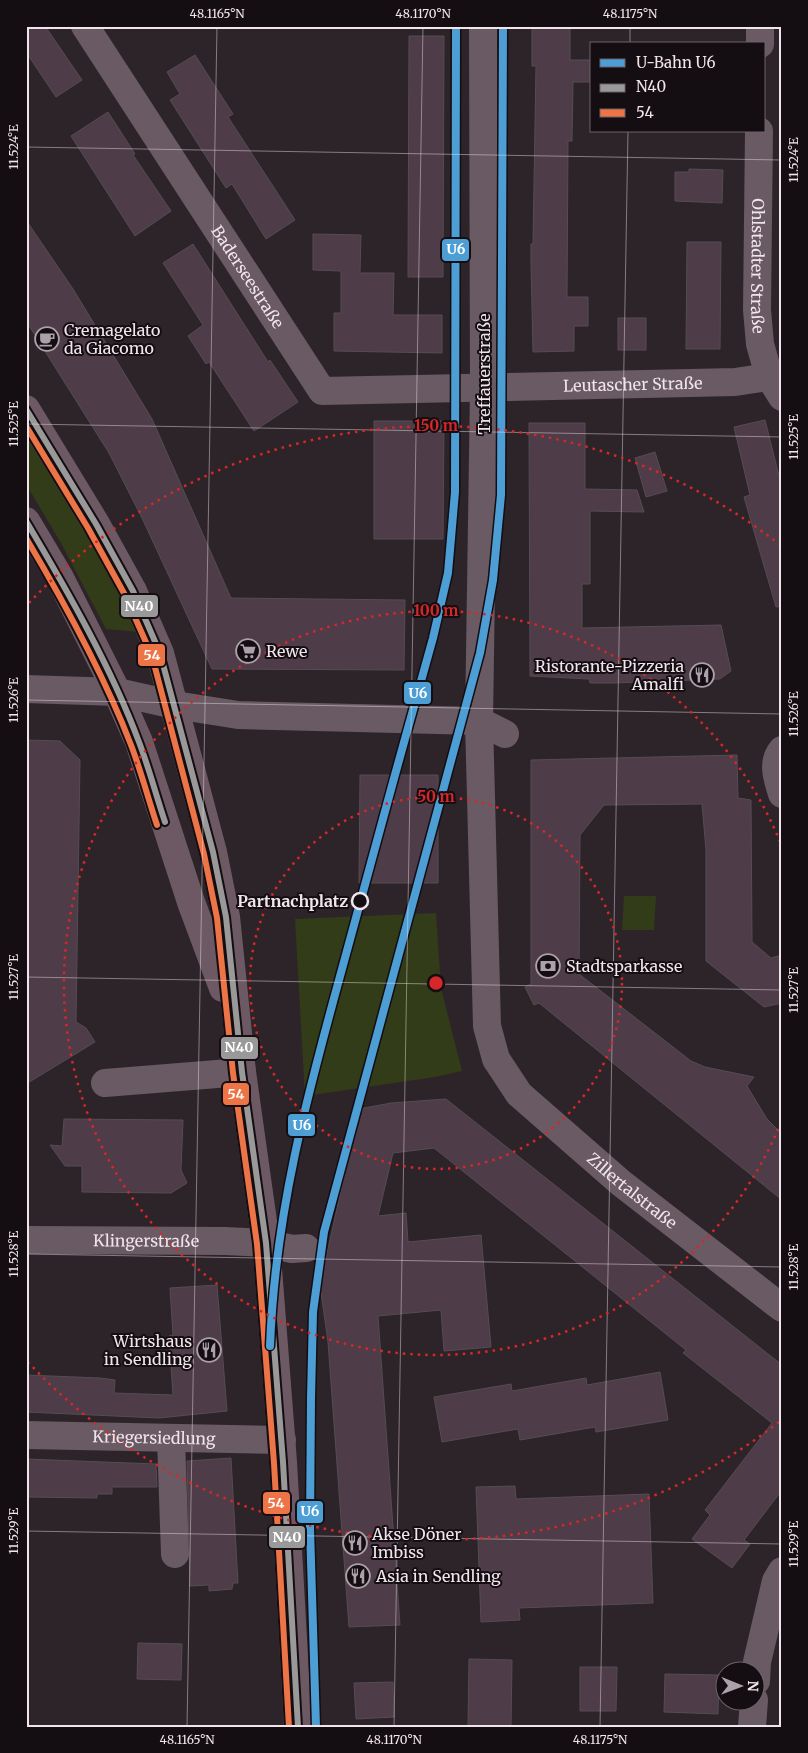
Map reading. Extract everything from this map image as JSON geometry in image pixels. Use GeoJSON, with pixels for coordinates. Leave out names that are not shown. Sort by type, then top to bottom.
{"type":"FeatureCollection","features":[{"type":"Feature","properties":{"kind":"main road"},"geometry":{"type":"LineString","coordinates":[[26,409],[96,524],[133,591],[160,653],[213,852],[226,917],[242,1072],[266,1243],[282,1440],[298,1727]]}},
{"type":"Feature","properties":{"kind":"main road"},"geometry":{"type":"LineString","coordinates":[[26,521],[60,578],[117,692],[139,742],[191,902],[237,1024]]}},
{"type":"Feature","properties":{"kind":"street","name":"Baderseestraße"},"geometry":{"type":"LineString","coordinates":[[85,26],[322,391],[484,388]]}},
{"type":"Feature","properties":{"kind":"street","name":"Treffauerstraße"},"geometry":{"type":"LineString","coordinates":[[479,721],[484,388],[483,26]]}},
{"type":"Feature","properties":{"kind":"street"},"geometry":{"type":"LineString","coordinates":[[760,26],[760,42]]}},
{"type":"Feature","properties":{"kind":"street","name":"Ohlstadter Straße"},"geometry":{"type":"LineString","coordinates":[[758,132],[756,310],[760,344],[778,383]]}},
{"type":"Feature","properties":{"kind":"street","name":"Leutascher Straße"},"geometry":{"type":"LineString","coordinates":[[484,388],[736,382],[778,383]]}},
{"type":"Feature","properties":{"kind":"street"},"geometry":{"type":"LineString","coordinates":[[26,689],[117,692],[175,705],[238,715],[479,721],[505,734]]}},
{"type":"Feature","properties":{"kind":"street","name":"Zillertalstraße"},"geometry":{"type":"LineString","coordinates":[[479,721],[487,1026],[496,1059],[519,1094],[570,1141],[726,1267],[782,1308]]}},
{"type":"Feature","properties":{"kind":"street"},"geometry":{"type":"LineString","coordinates":[[782,750],[778,754],[775,770],[782,794]]}},
{"type":"Feature","properties":{"kind":"street"},"geometry":{"type":"LineString","coordinates":[[105,1083],[242,1072]]}},
{"type":"Feature","properties":{"kind":"street","name":"Klingerstraße"},"geometry":{"type":"LineString","coordinates":[[26,1240],[266,1243],[292,1250],[306,1248]]}},
{"type":"Feature","properties":{"kind":"street","name":"Kriegersiedlung"},"geometry":{"type":"LineString","coordinates":[[26,1435],[282,1440]]}},
{"type":"Feature","properties":{"kind":"street"},"geometry":{"type":"LineString","coordinates":[[171,1439],[175,1554]]}},
{"type":"Feature","properties":{"kind":"street"},"geometry":{"type":"LineString","coordinates":[[757,1660],[776,1581],[782,1571]]}},
{"type":"Feature","properties":{"kind":"street"},"geometry":{"type":"LineString","coordinates":[[752,1727],[753,1710]]}},
{"type":"Feature","properties":{"kind":"green space"},"geometry":{"type":"Polygon","coordinates":[[[26,432],[113,577],[140,632],[106,629],[61,543],[26,484],[26,432]]]}},
{"type":"Feature","properties":{"kind":"green space"},"geometry":{"type":"Polygon","coordinates":[[[624,896],[656,896],[654,930],[622,930],[624,896]]]}},
{"type":"Feature","properties":{"kind":"green space"},"geometry":{"type":"Polygon","coordinates":[[[436,913],[441,988],[462,1071],[435,1077],[305,1096],[295,919],[436,913]]]}},
{"type":"Feature","properties":{"kind":"building"},"geometry":{"type":"Polygon","coordinates":[[[26,26],[45,26],[82,80],[56,97],[26,52],[26,26]]]}},
{"type":"Feature","properties":{"kind":"building"},"geometry":{"type":"Polygon","coordinates":[[[532,26],[570,26],[570,60],[590,60],[590,82],[573,82],[572,141],[568,141],[567,297],[588,297],[588,326],[574,326],[574,351],[533,352],[531,244],[533,244],[536,66],[532,66],[532,26]]]}},
{"type":"Feature","properties":{"kind":"building"},"geometry":{"type":"Polygon","coordinates":[[[409,36],[444,36],[443,277],[408,277],[409,36]]]}},
{"type":"Feature","properties":{"kind":"building"},"geometry":{"type":"Polygon","coordinates":[[[195,55],[233,114],[228,117],[295,220],[266,239],[232,184],[226,188],[170,100],[180,94],[167,72],[195,55]]]}},
{"type":"Feature","properties":{"kind":"building"},"geometry":{"type":"Polygon","coordinates":[[[108,112],[135,154],[133,155],[171,211],[135,236],[71,136],[108,112]]]}},
{"type":"Feature","properties":{"kind":"building"},"geometry":{"type":"Polygon","coordinates":[[[689,169],[723,170],[722,203],[675,201],[675,172],[689,172],[689,169]]]}},
{"type":"Feature","properties":{"kind":"building"},"geometry":{"type":"Polygon","coordinates":[[[26,220],[73,289],[152,419],[231,598],[405,600],[404,670],[212,669],[142,518],[109,453],[26,321],[26,220]]]}},
{"type":"Feature","properties":{"kind":"building"},"geometry":{"type":"Polygon","coordinates":[[[313,234],[361,235],[360,273],[394,273],[393,315],[442,315],[442,353],[334,351],[334,313],[341,313],[341,271],[313,270],[313,234]]]}},
{"type":"Feature","properties":{"kind":"building"},"geometry":{"type":"Polygon","coordinates":[[[687,242],[721,242],[720,349],[686,349],[687,242]]]}},
{"type":"Feature","properties":{"kind":"building"},"geometry":{"type":"Polygon","coordinates":[[[193,244],[268,362],[270,360],[298,402],[254,431],[209,362],[206,364],[188,336],[203,325],[163,263],[193,244]]]}},
{"type":"Feature","properties":{"kind":"building"},"geometry":{"type":"Polygon","coordinates":[[[618,318],[646,318],[646,350],[618,350],[618,318]]]}},
{"type":"Feature","properties":{"kind":"building"},"geometry":{"type":"Polygon","coordinates":[[[765,420],[782,488],[782,606],[776,607],[744,497],[750,495],[734,427],[765,420]]]}},
{"type":"Feature","properties":{"kind":"building"},"geometry":{"type":"Polygon","coordinates":[[[374,421],[444,421],[443,539],[374,539],[374,421]]]}},
{"type":"Feature","properties":{"kind":"building"},"geometry":{"type":"Polygon","coordinates":[[[529,423],[585,423],[585,489],[637,490],[644,512],[590,511],[590,584],[582,584],[582,628],[721,625],[731,671],[720,679],[614,683],[590,683],[589,679],[530,676],[529,423]]]}},
{"type":"Feature","properties":{"kind":"building"},"geometry":{"type":"Polygon","coordinates":[[[655,452],[667,491],[646,497],[635,458],[655,452]]]}},
{"type":"Feature","properties":{"kind":"building"},"geometry":{"type":"Polygon","coordinates":[[[26,740],[60,741],[80,760],[76,1022],[86,1028],[95,1042],[26,1084],[26,740]]]}},
{"type":"Feature","properties":{"kind":"building"},"geometry":{"type":"Polygon","coordinates":[[[737,755],[738,798],[751,800],[752,942],[771,958],[782,955],[782,1003],[764,1007],[706,961],[706,850],[702,804],[604,805],[580,835],[579,974],[691,1061],[705,1067],[754,1077],[747,1086],[767,1119],[782,1134],[782,1200],[539,1003],[534,1005],[525,987],[531,984],[531,760],[737,755]]]}},
{"type":"Feature","properties":{"kind":"building"},"geometry":{"type":"Polygon","coordinates":[[[360,775],[438,775],[438,883],[359,883],[360,775]]]}},
{"type":"Feature","properties":{"kind":"building"},"geometry":{"type":"Polygon","coordinates":[[[446,1099],[782,1365],[782,1490],[744,1540],[750,1544],[732,1568],[692,1539],[710,1515],[705,1510],[772,1423],[683,1353],[686,1350],[434,1148],[393,1153],[378,1216],[406,1213],[408,1242],[481,1235],[491,1347],[444,1351],[441,1310],[378,1316],[400,1625],[349,1627],[328,1342],[320,1285],[359,1109],[391,1103],[446,1099]]]}},
{"type":"Feature","properties":{"kind":"building"},"geometry":{"type":"Polygon","coordinates":[[[64,1119],[183,1120],[181,1170],[187,1183],[171,1193],[82,1192],[82,1166],[65,1166],[50,1145],[62,1146],[64,1119]]]}},
{"type":"Feature","properties":{"kind":"building"},"geometry":{"type":"Polygon","coordinates":[[[217,1285],[227,1411],[159,1418],[26,1412],[26,1375],[115,1380],[114,1393],[173,1395],[169,1336],[173,1335],[170,1288],[217,1285]]]}},
{"type":"Feature","properties":{"kind":"building"},"geometry":{"type":"Polygon","coordinates":[[[660,1372],[668,1420],[596,1432],[595,1427],[520,1440],[518,1429],[442,1442],[434,1397],[511,1384],[512,1391],[586,1378],[587,1385],[660,1372]]]}},
{"type":"Feature","properties":{"kind":"building"},"geometry":{"type":"Polygon","coordinates":[[[231,1458],[238,1583],[233,1583],[232,1589],[209,1591],[209,1585],[190,1586],[187,1461],[231,1458]]]}},
{"type":"Feature","properties":{"kind":"building"},"geometry":{"type":"Polygon","coordinates":[[[26,1459],[156,1464],[157,1487],[112,1487],[112,1494],[97,1494],[97,1498],[26,1497],[26,1459]]]}},
{"type":"Feature","properties":{"kind":"building"},"geometry":{"type":"Polygon","coordinates":[[[515,1486],[516,1499],[649,1494],[653,1603],[519,1608],[520,1620],[481,1622],[476,1487],[515,1486]]]}},
{"type":"Feature","properties":{"kind":"building"},"geometry":{"type":"Polygon","coordinates":[[[138,1643],[182,1644],[181,1680],[137,1679],[138,1643]]]}},
{"type":"Feature","properties":{"kind":"building"},"geometry":{"type":"Polygon","coordinates":[[[469,1659],[512,1660],[511,1727],[468,1727],[469,1659]]]}},
{"type":"Feature","properties":{"kind":"building"},"geometry":{"type":"Polygon","coordinates":[[[580,1667],[617,1667],[616,1711],[580,1711],[580,1667]]]}},
{"type":"Feature","properties":{"kind":"building"},"geometry":{"type":"Polygon","coordinates":[[[665,1674],[716,1675],[716,1710],[718,1710],[718,1714],[664,1712],[665,1674]]]}},
{"type":"Feature","properties":{"kind":"building"},"geometry":{"type":"Polygon","coordinates":[[[393,1682],[394,1717],[356,1719],[354,1683],[393,1682]]]}},
{"type":"Feature","properties":{"kind":"metro line","name":"U6"},"geometry":{"type":"LineString","coordinates":[[270,1346],[278,1249],[305,1109],[433,638],[448,573],[455,492],[456,26]]}},
{"type":"Feature","properties":{"kind":"metro line","name":"U6"},"geometry":{"type":"LineString","coordinates":[[316,1727],[310,1528],[311,1398],[313,1312],[324,1232],[480,653],[493,580],[501,495],[503,26]]}},
{"type":"Feature","properties":{"kind":"transit line","name":"N40"},"geometry":{"type":"LineString","coordinates":[[26,409],[96,524],[133,591],[160,653],[213,852],[226,917],[242,1072],[266,1243],[283,1462],[298,1727]]}},
{"type":"Feature","properties":{"kind":"transit line","name":"54"},"geometry":{"type":"LineString","coordinates":[[26,426],[88,528],[125,595],[152,656],[204,854],[217,918],[233,1073],[257,1244],[274,1463],[289,1727]]}},
{"type":"Feature","properties":{"kind":"transit line","name":"N40"},"geometry":{"type":"LineString","coordinates":[[26,521],[102,657],[143,752],[165,822]]}},
{"type":"Feature","properties":{"kind":"transit line","name":"54"},"geometry":{"type":"LineString","coordinates":[[26,538],[69,614],[121,719],[135,755],[157,825]]}},
{"type":"Feature","properties":{"kind":"place","name":"Cremagelato da Giacomo"},"geometry":{"type":"Point","coordinates":[47,339]}},
{"type":"Feature","properties":{"kind":"place","name":"Rewe"},"geometry":{"type":"Point","coordinates":[248,651]}},
{"type":"Feature","properties":{"kind":"place","name":"Ristorante-Pizzeria Amalfi"},"geometry":{"type":"Point","coordinates":[702,675]}},
{"type":"Feature","properties":{"kind":"place","name":"Partnachplatz"},"geometry":{"type":"Point","coordinates":[360,901]}},
{"type":"Feature","properties":{"kind":"place","name":"Stadtsparkasse"},"geometry":{"type":"Point","coordinates":[548,966]}},
{"type":"Feature","properties":{"kind":"place","name":"Wirtshaus in Sendling"},"geometry":{"type":"Point","coordinates":[209,1350]}},
{"type":"Feature","properties":{"kind":"place","name":"Akse Döner Imbiss"},"geometry":{"type":"Point","coordinates":[355,1543]}},
{"type":"Feature","properties":{"kind":"place","name":"Asia in Sendling"},"geometry":{"type":"Point","coordinates":[358,1576]}}]}
